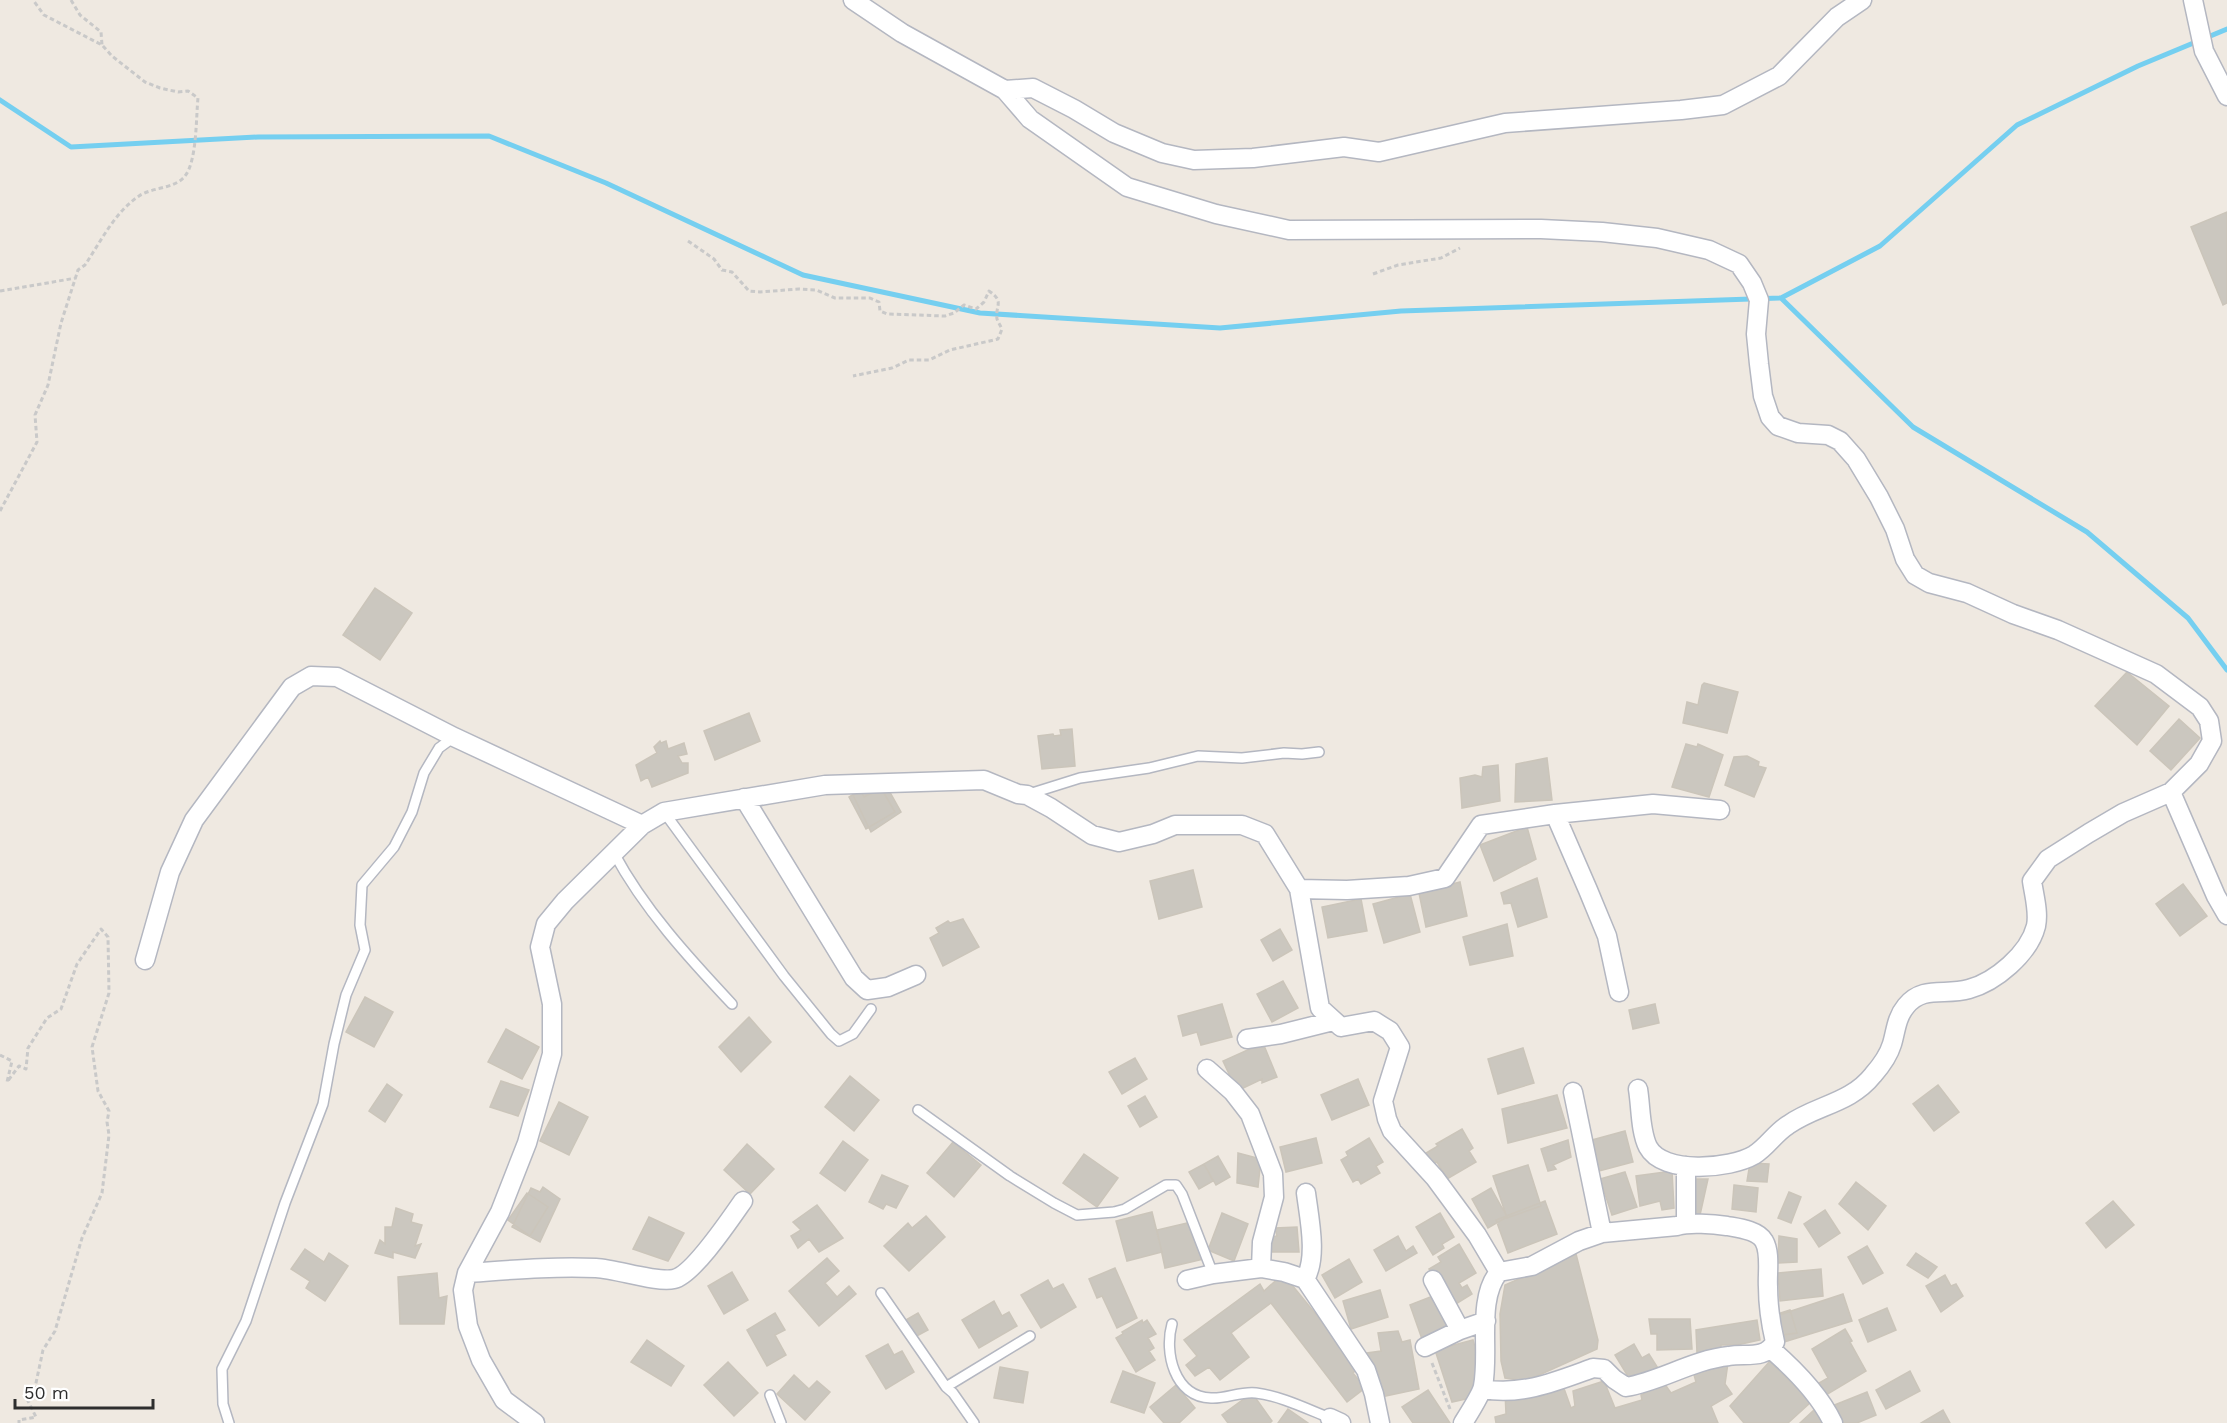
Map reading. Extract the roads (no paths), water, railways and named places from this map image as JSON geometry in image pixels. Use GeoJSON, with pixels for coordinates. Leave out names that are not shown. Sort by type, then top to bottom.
{"type":"FeatureCollection","features":[{"type":"Feature","properties":{"kind":"street"},"geometry":{"type":"LineString","coordinates":[[853,0],[902,33],[1005,90],[1030,119],[1127,187],[1216,214],[1289,230],[1541,229],[1602,232],[1657,238],[1708,250],[1738,264],[1752,283],[1759,300],[1756,334],[1763,396],[1770,417],[1778,426],[1798,433],[1828,435],[1840,441],[1856,459],[1879,497],[1895,529],[1905,559],[1915,575],[1929,583],[1966,593],[2013,614],[2058,630],[2135,664],[2156,674],[2200,707],[2208,721],[2212,741],[2199,764],[2171,792],[2123,813],[2048,859],[2032,881],[2036,904],[2036,926],[2026,948],[1988,982],[1969,989],[1947,993],[1924,992],[1906,1006],[1895,1025],[1891,1046],[1873,1075],[1855,1094],[1788,1125],[1753,1155],[1722,1164],[1686,1166],[1670,1164],[1652,1153],[1647,1145],[1638,1089]]}},
{"type":"Feature","properties":{"kind":"street"},"geometry":{"type":"LineString","coordinates":[[1005,90],[1033,88],[1074,108],[1114,133],[1162,153],[1194,160],[1253,158],[1344,147],[1379,152],[1505,123],[1723,105],[1779,76],[1837,17],[1862,0]]}},
{"type":"Feature","properties":{"kind":"street"},"geometry":{"type":"LineString","coordinates":[[2193,0],[2204,51],[2227,96]]}},
{"type":"Feature","properties":{"kind":"street"},"geometry":{"type":"LineString","coordinates":[[145,960],[170,872],[194,820],[292,687],[311,676],[337,677],[454,737],[642,825]]}},
{"type":"Feature","properties":{"kind":"street"},"geometry":{"type":"LineString","coordinates":[[535,1423],[504,1400],[481,1360],[468,1326],[463,1290],[467,1273],[500,1212],[527,1143],[552,1054],[552,1004],[540,947],[546,924],[565,901],[642,825],[664,812],[825,785],[984,780],[1026,795],[1052,808],[1092,835],[1119,842],[1153,834],[1176,825],[1242,825],[1265,834],[1299,890],[1320,1008],[1341,1027],[1374,1021],[1390,1031],[1400,1047],[1383,1101],[1392,1131],[1435,1178],[1477,1235],[1499,1272]]}},
{"type":"Feature","properties":{"kind":"street"},"geometry":{"type":"LineString","coordinates":[[2171,792],[2216,896],[2227,915]]}},
{"type":"Feature","properties":{"kind":"street"},"geometry":{"type":"LineString","coordinates":[[744,798],[854,978],[867,990],[888,987],[916,975]]}},
{"type":"Feature","properties":{"kind":"street"},"geometry":{"type":"LineString","coordinates":[[1299,890],[1408,886],[1445,878],[1481,825],[1555,814],[1653,804],[1720,810]]}},
{"type":"Feature","properties":{"kind":"street"},"geometry":{"type":"LineString","coordinates":[[1555,814],[1606,936],[1619,992]]}},
{"type":"Feature","properties":{"kind":"street"},"geometry":{"type":"LineString","coordinates":[[1247,1040],[1333,1021]]}},
{"type":"Feature","properties":{"kind":"street"},"geometry":{"type":"LineString","coordinates":[[1207,1069],[1233,1092],[1250,1114],[1274,1174],[1274,1197],[1262,1242],[1260,1268]]}},
{"type":"Feature","properties":{"kind":"street"},"geometry":{"type":"LineString","coordinates":[[1573,1092],[1602,1233]]}},
{"type":"Feature","properties":{"kind":"street"},"geometry":{"type":"LineString","coordinates":[[1686,1166],[1686,1223]]}},
{"type":"Feature","properties":{"kind":"street"},"geometry":{"type":"LineString","coordinates":[[1305,1279],[1310,1270],[1311,1258],[1306,1193]]}},
{"type":"Feature","properties":{"kind":"street"},"geometry":{"type":"LineString","coordinates":[[467,1273],[531,1268],[598,1268],[673,1280],[685,1274],[695,1264],[743,1201]]}},
{"type":"Feature","properties":{"kind":"street"},"geometry":{"type":"LineString","coordinates":[[1457,1417],[1483,1389],[1486,1321],[1491,1281],[1499,1272],[1532,1266],[1579,1240],[1602,1233],[1677,1227],[1686,1223],[1734,1227],[1746,1230],[1764,1240],[1767,1250],[1768,1289],[1775,1342],[1765,1354],[1704,1360],[1649,1381],[1626,1387],[1604,1369],[1593,1368],[1527,1390],[1483,1389]]}},
{"type":"Feature","properties":{"kind":"street"},"geometry":{"type":"LineString","coordinates":[[1187,1280],[1260,1268],[1284,1272],[1305,1279],[1365,1370],[1372,1387],[1380,1423]]}},
{"type":"Feature","properties":{"kind":"street"},"geometry":{"type":"LineString","coordinates":[[1433,1280],[1460,1329]]}},
{"type":"Feature","properties":{"kind":"street"},"geometry":{"type":"LineString","coordinates":[[1425,1347],[1460,1329],[1486,1321]]}},
{"type":"Feature","properties":{"kind":"street"},"geometry":{"type":"LineString","coordinates":[[1771,1349],[1796,1373],[1826,1409],[1833,1423]]}},
{"type":"Feature","properties":{"kind":"lane"},"geometry":{"type":"LineString","coordinates":[[229,1423],[223,1404],[222,1369],[246,1321],[285,1203],[323,1104],[346,995],[365,950],[360,925],[362,885],[394,847],[412,812],[424,773],[439,748],[454,737]]}},
{"type":"Feature","properties":{"kind":"lane"},"geometry":{"type":"LineString","coordinates":[[1026,795],[1080,778],[1149,768],[1198,756],[1242,758],[1319,752]]}},
{"type":"Feature","properties":{"kind":"lane"},"geometry":{"type":"LineString","coordinates":[[664,812],[770,958],[831,1034],[840,1041],[853,1034],[870,1009]]}},
{"type":"Feature","properties":{"kind":"lane"},"geometry":{"type":"LineString","coordinates":[[614,853],[642,900],[732,1004]]}},
{"type":"Feature","properties":{"kind":"lane"},"geometry":{"type":"LineString","coordinates":[[918,1110],[1010,1176],[1077,1215],[1125,1209],[1166,1185],[1176,1185],[1182,1194],[1213,1274]]}},
{"type":"Feature","properties":{"kind":"lane"},"geometry":{"type":"LineString","coordinates":[[881,1293],[946,1387],[953,1393],[974,1423]]}},
{"type":"Feature","properties":{"kind":"lane"},"geometry":{"type":"LineString","coordinates":[[1172,1324],[1168,1346],[1172,1363],[1178,1379],[1191,1392],[1209,1398],[1254,1392],[1336,1421]]}},
{"type":"Feature","properties":{"kind":"lane"},"geometry":{"type":"LineString","coordinates":[[946,1387],[1030,1336]]}},
{"type":"Feature","properties":{"kind":"lane"},"geometry":{"type":"LineString","coordinates":[[770,1395],[781,1423]]}},
{"type":"Feature","properties":{"kind":"waterway"},"geometry":{"type":"LineString","coordinates":[[0,100],[71,147],[258,137],[489,136],[606,183],[803,275],[980,313],[1220,328],[1401,311],[1781,298],[1880,246],[2017,125],[2138,66],[2227,29]]}},
{"type":"Feature","properties":{"kind":"waterway"},"geometry":{"type":"LineString","coordinates":[[1781,298],[1913,427],[2087,532],[2188,618],[2227,670]]}}]}
